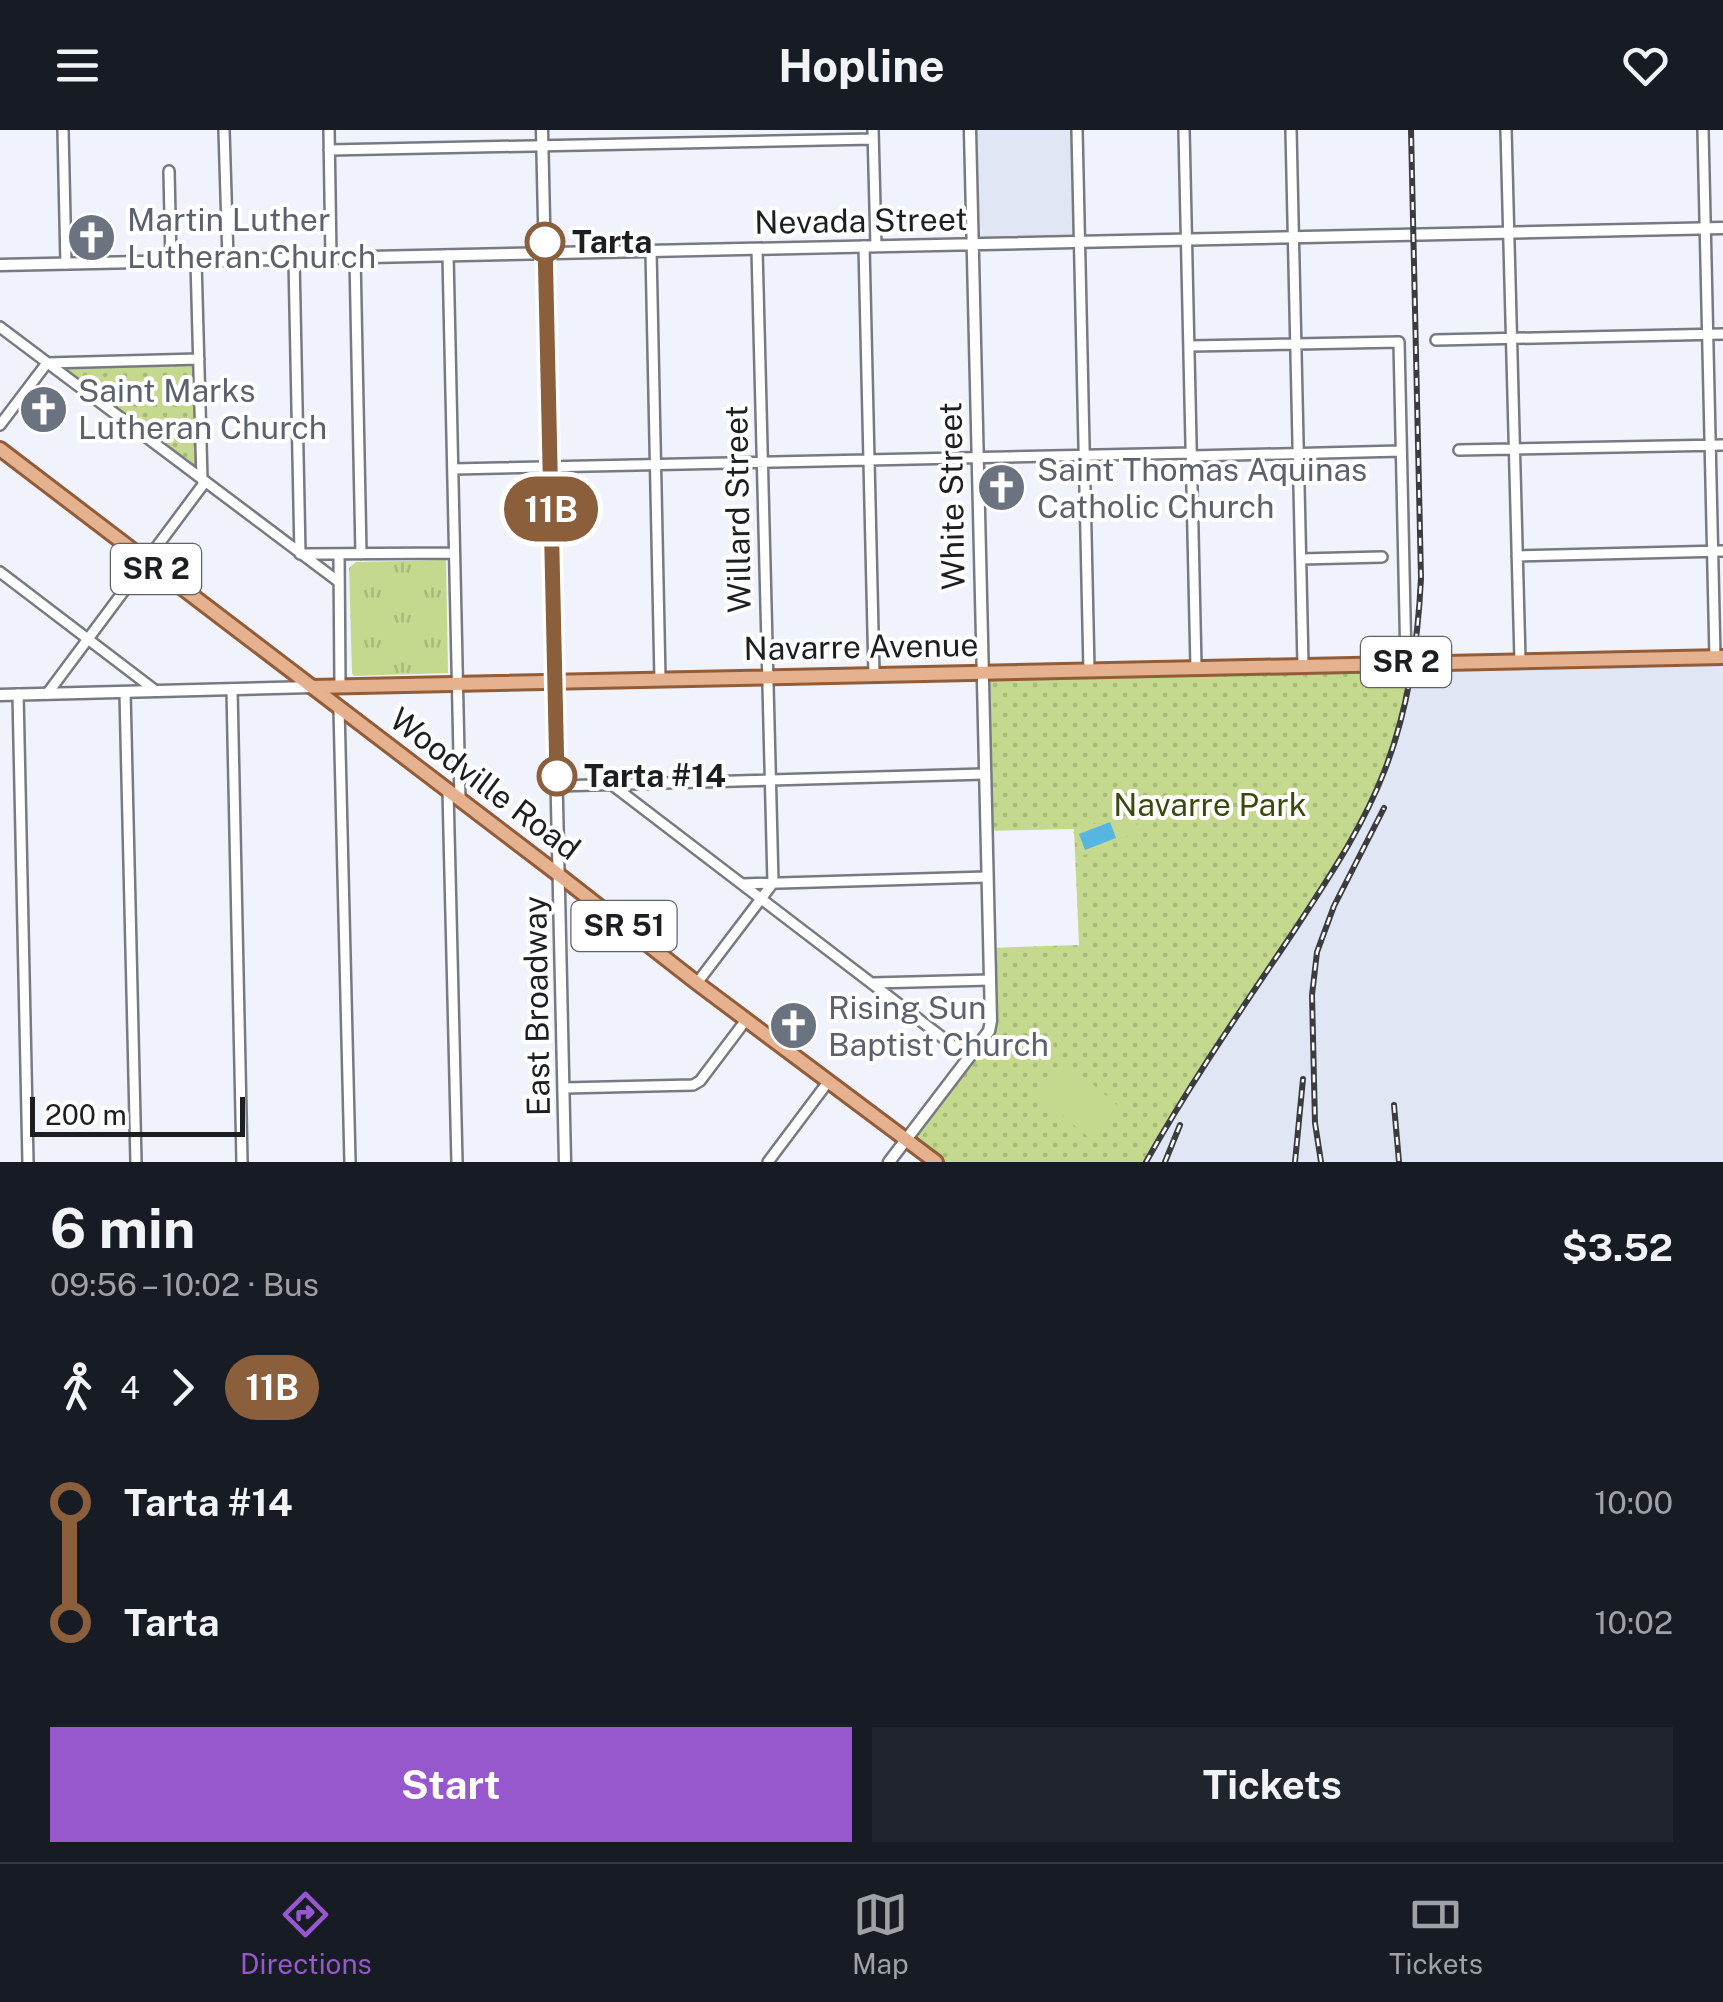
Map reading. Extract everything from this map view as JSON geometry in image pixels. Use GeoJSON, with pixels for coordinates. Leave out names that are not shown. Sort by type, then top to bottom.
{"type":"FeatureCollection","features":[{"type":"Feature","properties":{"kind":"main road","name":"Woodville Road"},"geometry":{"type":"LineString","coordinates":[[0,449],[936,1162]]}},
{"type":"Feature","properties":{"kind":"main road","name":"Navarre Avenue"},"geometry":{"type":"LineString","coordinates":[[312,688],[1719,657]]}},
{"type":"Feature","properties":{"kind":"street"},"geometry":{"type":"LineString","coordinates":[[63,130],[66,264]]}},
{"type":"Feature","properties":{"kind":"street"},"geometry":{"type":"LineString","coordinates":[[224,130],[228,260]]}},
{"type":"Feature","properties":{"kind":"street"},"geometry":{"type":"LineString","coordinates":[[329,130],[331,258]]}},
{"type":"Feature","properties":{"kind":"street","name":"East Broadway"},"geometry":{"type":"LineString","coordinates":[[542,130],[566,1162]]}},
{"type":"Feature","properties":{"kind":"street","name":"White Street"},"geometry":{"type":"LineString","coordinates":[[968,1057],[991,1025],[970,130]]}},
{"type":"Feature","properties":{"kind":"street"},"geometry":{"type":"LineString","coordinates":[[1076,130],[1090,670]]}},
{"type":"Feature","properties":{"kind":"street"},"geometry":{"type":"LineString","coordinates":[[1184,130],[1196,667]]}},
{"type":"Feature","properties":{"kind":"street"},"geometry":{"type":"LineString","coordinates":[[1292,130],[1303,665]]}},
{"type":"Feature","properties":{"kind":"street"},"geometry":{"type":"LineString","coordinates":[[1506,130],[1520,660]]}},
{"type":"Feature","properties":{"kind":"street"},"geometry":{"type":"LineString","coordinates":[[1703,130],[1719,657]]}},
{"type":"Feature","properties":{"kind":"street"},"geometry":{"type":"LineString","coordinates":[[329,150],[873,135],[870,460],[874,674]]}},
{"type":"Feature","properties":{"kind":"street"},"geometry":{"type":"LineString","coordinates":[[170,171],[171,261]]}},
{"type":"Feature","properties":{"kind":"street","name":"Nevada Street"},"geometry":{"type":"LineString","coordinates":[[0,265],[1723,228]]}},
{"type":"Feature","properties":{"kind":"street","name":"Willard Street"},"geometry":{"type":"LineString","coordinates":[[757,248],[773,883]]}},
{"type":"Feature","properties":{"kind":"street"},"geometry":{"type":"LineString","coordinates":[[651,251],[660,680]]}},
{"type":"Feature","properties":{"kind":"street"},"geometry":{"type":"LineString","coordinates":[[448,255],[457,684],[457,1162]]}},
{"type":"Feature","properties":{"kind":"street"},"geometry":{"type":"LineString","coordinates":[[355,257],[361,554]]}},
{"type":"Feature","properties":{"kind":"street"},"geometry":{"type":"LineString","coordinates":[[294,258],[300,554]]}},
{"type":"Feature","properties":{"kind":"street"},"geometry":{"type":"LineString","coordinates":[[47,694],[203,481],[196,261]]}},
{"type":"Feature","properties":{"kind":"street"},"geometry":{"type":"LineString","coordinates":[[0,327],[339,582]]}},
{"type":"Feature","properties":{"kind":"street"},"geometry":{"type":"LineString","coordinates":[[1436,340],[1723,334]]}},
{"type":"Feature","properties":{"kind":"street"},"geometry":{"type":"LineString","coordinates":[[1190,346],[1399,342],[1406,662]]}},
{"type":"Feature","properties":{"kind":"street"},"geometry":{"type":"LineString","coordinates":[[47,363],[199,359]]}},
{"type":"Feature","properties":{"kind":"street"},"geometry":{"type":"LineString","coordinates":[[0,425],[47,363]]}},
{"type":"Feature","properties":{"kind":"street"},"geometry":{"type":"LineString","coordinates":[[1459,450],[1723,445]]}},
{"type":"Feature","properties":{"kind":"street"},"geometry":{"type":"LineString","coordinates":[[453,469],[1401,451]]}},
{"type":"Feature","properties":{"kind":"street"},"geometry":{"type":"LineString","coordinates":[[1518,556],[1718,551]]}},
{"type":"Feature","properties":{"kind":"street"},"geometry":{"type":"LineString","coordinates":[[300,554],[454,553]]}},
{"type":"Feature","properties":{"kind":"street"},"geometry":{"type":"LineString","coordinates":[[338,554],[340,687]]}},
{"type":"Feature","properties":{"kind":"street"},"geometry":{"type":"LineString","coordinates":[[1301,559],[1382,557]]}},
{"type":"Feature","properties":{"kind":"street"},"geometry":{"type":"LineString","coordinates":[[0,572],[156,691]]}},
{"type":"Feature","properties":{"kind":"street","name":"Navarre Avenue"},"geometry":{"type":"LineString","coordinates":[[0,694],[312,688]]}},
{"type":"Feature","properties":{"kind":"street"},"geometry":{"type":"LineString","coordinates":[[232,689],[242,1162]]}},
{"type":"Feature","properties":{"kind":"street"},"geometry":{"type":"LineString","coordinates":[[125,692],[136,1162]]}},
{"type":"Feature","properties":{"kind":"street"},"geometry":{"type":"LineString","coordinates":[[18,694],[28,1162]]}},
{"type":"Feature","properties":{"kind":"street"},"geometry":{"type":"LineString","coordinates":[[340,708],[350,1162]]}},
{"type":"Feature","properties":{"kind":"street"},"geometry":{"type":"LineString","coordinates":[[557,786],[984,774]]}},
{"type":"Feature","properties":{"kind":"street"},"geometry":{"type":"LineString","coordinates":[[612,784],[968,1057],[889,1162]]}},
{"type":"Feature","properties":{"kind":"street"},"geometry":{"type":"LineString","coordinates":[[742,884],[987,877]]}},
{"type":"Feature","properties":{"kind":"street"},"geometry":{"type":"LineString","coordinates":[[697,983],[773,883]]}},
{"type":"Feature","properties":{"kind":"street"},"geometry":{"type":"LineString","coordinates":[[872,983],[990,980]]}},
{"type":"Feature","properties":{"kind":"street"},"geometry":{"type":"LineString","coordinates":[[564,1088],[693,1085],[746,1020]]}},
{"type":"Feature","properties":{"kind":"street"},"geometry":{"type":"LineString","coordinates":[[768,1162],[828,1082]]}},
{"type":"Feature","properties":{"kind":"shaded area"},"geometry":{"type":"Polygon","coordinates":[[[970,130],[1077,130],[1079,242],[971,244],[970,130]]]}},
{"type":"Feature","properties":{"kind":"shaded area"},"geometry":{"type":"Polygon","coordinates":[[[1723,657],[1723,1162],[1146,1162],[1182,1099],[1281,951],[1364,815],[1393,748],[1412,662],[1723,657]]]}},
{"type":"Feature","properties":{"kind":"green space"},"geometry":{"type":"Polygon","coordinates":[[[194,363],[197,470],[57,366],[194,363]]]}},
{"type":"Feature","properties":{"kind":"green space"},"geometry":{"type":"Polygon","coordinates":[[[446,560],[448,673],[354,676],[349,568],[356,562],[446,560]]]}},
{"type":"Feature","properties":{"kind":"green space","name":"Navarre Park"},"geometry":{"type":"Polygon","coordinates":[[[1412,662],[1393,746],[1363,818],[1146,1162],[936,1162],[906,1140],[989,1031],[989,948],[1079,945],[1074,829],[986,831],[981,672],[1412,662]]]}},
{"type":"Feature","properties":{"kind":"green space"},"geometry":{"type":"Polygon","coordinates":[[[1133,813],[1138,829],[1082,856],[1073,832],[1133,813]]]}},
{"type":"Feature","properties":{"kind":"green space"},"geometry":{"type":"Polygon","coordinates":[[[1067,1063],[1121,1108],[1093,1141],[1039,1096],[1067,1063]]]}},
{"type":"Feature","properties":{"kind":"water"},"geometry":{"type":"Polygon","coordinates":[[[1110,822],[1116,838],[1085,850],[1079,834],[1110,822]]]}},
{"type":"Feature","properties":{"kind":"railway"},"geometry":{"type":"LineString","coordinates":[[1146,1162],[1343,854],[1375,793],[1399,725],[1414,652],[1421,578],[1411,130]]}},
{"type":"Feature","properties":{"kind":"railway"},"geometry":{"type":"LineString","coordinates":[[1321,1162],[1315,1123],[1312,995],[1317,952],[1334,906],[1384,808]]}},
{"type":"Feature","properties":{"kind":"railway"},"geometry":{"type":"LineString","coordinates":[[1295,1162],[1303,1079]]}},
{"type":"Feature","properties":{"kind":"railway"},"geometry":{"type":"LineString","coordinates":[[1394,1105],[1399,1162]]}},
{"type":"Feature","properties":{"kind":"railway"},"geometry":{"type":"LineString","coordinates":[[1165,1162],[1180,1125]]}},
{"type":"Feature","properties":{"kind":"bus line","name":"11B"},"geometry":{"type":"LineString","coordinates":[[545,242],[557,776]]}},
{"type":"Feature","properties":{"kind":"place","name":"Martin Luther Lutheran Church"},"geometry":{"type":"Point","coordinates":[92,238]}},
{"type":"Feature","properties":{"kind":"place","name":"Tarta"},"geometry":{"type":"Point","coordinates":[545,242]}},
{"type":"Feature","properties":{"kind":"place","name":"Saint Marks Lutheran Church"},"geometry":{"type":"Point","coordinates":[43,409]}},
{"type":"Feature","properties":{"kind":"place","name":"Saint Thomas Aquinas Catholic Church"},"geometry":{"type":"Point","coordinates":[1002,488]}},
{"type":"Feature","properties":{"kind":"place","name":"Tarta #14"},"geometry":{"type":"Point","coordinates":[557,776]}},
{"type":"Feature","properties":{"kind":"place","name":"Rising Sun Baptist Church"},"geometry":{"type":"Point","coordinates":[793,1026]}}]}
